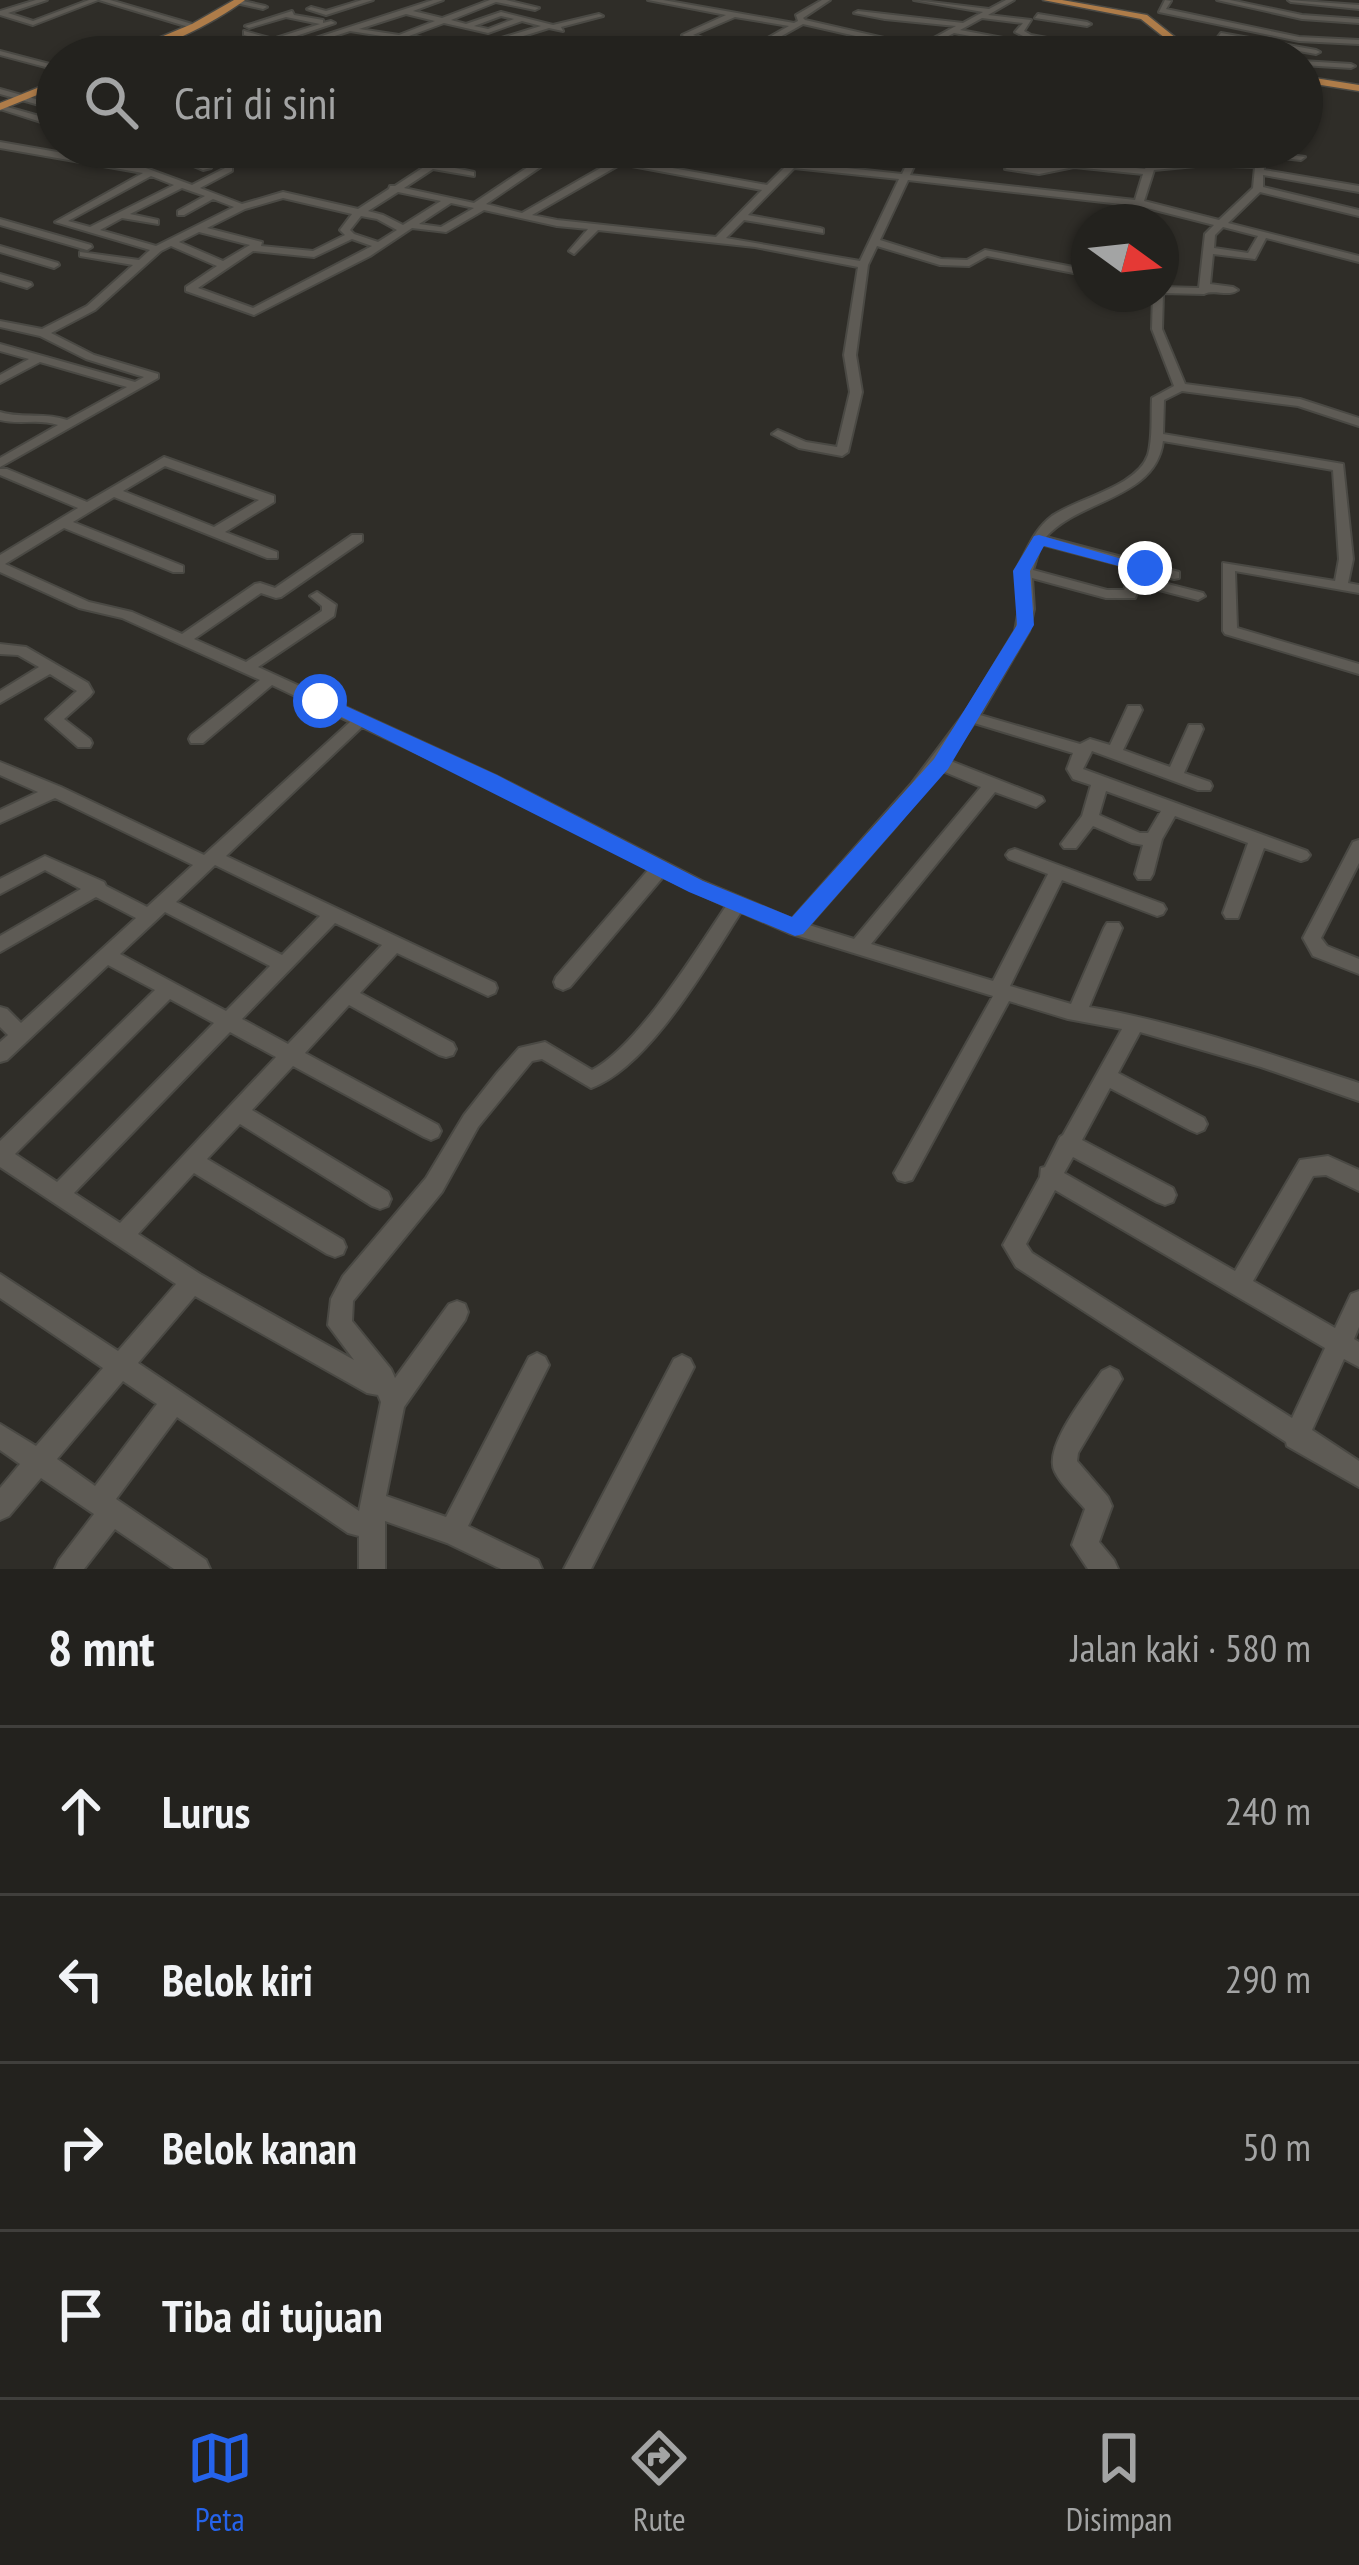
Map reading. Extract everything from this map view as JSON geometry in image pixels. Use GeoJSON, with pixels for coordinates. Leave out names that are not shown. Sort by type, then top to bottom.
{"type":"FeatureCollection","features":[{"type":"Feature","properties":{"kind":"main road"},"geometry":{"type":"LineString","coordinates":[[1047,0],[1144,17],[1168,36]]}},
{"type":"Feature","properties":{"kind":"main road"},"geometry":{"type":"LineString","coordinates":[[171,36],[239,1]]}},
{"type":"Feature","properties":{"kind":"main road"},"geometry":{"type":"LineString","coordinates":[[1323,82],[1359,88]]}},
{"type":"Feature","properties":{"kind":"main road"},"geometry":{"type":"LineString","coordinates":[[0,107],[36,92]]}},
{"type":"Feature","properties":{"kind":"street"},"geometry":{"type":"LineString","coordinates":[[0,13],[44,0]]}},
{"type":"Feature","properties":{"kind":"street"},"geometry":{"type":"LineString","coordinates":[[310,9],[325,13],[367,0]]}},
{"type":"Feature","properties":{"kind":"street"},"geometry":{"type":"LineString","coordinates":[[343,26],[422,0]]}},
{"type":"Feature","properties":{"kind":"street"},"geometry":{"type":"LineString","coordinates":[[332,36],[440,0]]}},
{"type":"Feature","properties":{"kind":"street"},"geometry":{"type":"LineString","coordinates":[[651,0],[793,25]]}},
{"type":"Feature","properties":{"kind":"street"},"geometry":{"type":"LineString","coordinates":[[803,22],[798,14],[827,0]]}},
{"type":"Feature","properties":{"kind":"street"},"geometry":{"type":"LineString","coordinates":[[917,0],[1029,23],[1019,32],[1029,36]]}},
{"type":"Feature","properties":{"kind":"street"},"geometry":{"type":"LineString","coordinates":[[943,36],[1011,0]]}},
{"type":"Feature","properties":{"kind":"street"},"geometry":{"type":"LineString","coordinates":[[1103,0],[1121,0]]}},
{"type":"Feature","properties":{"kind":"street"},"geometry":{"type":"LineString","coordinates":[[1282,36],[1162,10],[1169,0],[1285,25]]}},
{"type":"Feature","properties":{"kind":"street"},"geometry":{"type":"LineString","coordinates":[[1220,0],[1302,17],[1359,42]]}},
{"type":"Feature","properties":{"kind":"street"},"geometry":{"type":"LineString","coordinates":[[1291,0],[1359,4]]}},
{"type":"Feature","properties":{"kind":"street"},"geometry":{"type":"LineString","coordinates":[[1344,0],[1359,4]]}},
{"type":"Feature","properties":{"kind":"street"},"geometry":{"type":"LineString","coordinates":[[0,13],[33,23],[103,1],[195,26]]}},
{"type":"Feature","properties":{"kind":"street"},"geometry":{"type":"LineString","coordinates":[[37,31],[103,1]]}},
{"type":"Feature","properties":{"kind":"street"},"geometry":{"type":"LineString","coordinates":[[239,1],[263,7]]}},
{"type":"Feature","properties":{"kind":"street"},"geometry":{"type":"LineString","coordinates":[[402,36],[505,1],[532,4]]}},
{"type":"Feature","properties":{"kind":"street"},"geometry":{"type":"LineString","coordinates":[[325,2],[346,7]]}},
{"type":"Feature","properties":{"kind":"street"},"geometry":{"type":"LineString","coordinates":[[356,36],[453,2]]}},
{"type":"Feature","properties":{"kind":"street"},"geometry":{"type":"LineString","coordinates":[[1060,2],[1038,16],[1087,24]]}},
{"type":"Feature","properties":{"kind":"street"},"geometry":{"type":"LineString","coordinates":[[1277,35],[1314,3]]}},
{"type":"Feature","properties":{"kind":"street"},"geometry":{"type":"LineString","coordinates":[[1314,3],[1323,28]]}},
{"type":"Feature","properties":{"kind":"street"},"geometry":{"type":"LineString","coordinates":[[286,15],[382,36],[465,4]]}},
{"type":"Feature","properties":{"kind":"street"},"geometry":{"type":"LineString","coordinates":[[385,6],[396,9]]}},
{"type":"Feature","properties":{"kind":"street"},"geometry":{"type":"LineString","coordinates":[[249,31],[298,10]]}},
{"type":"Feature","properties":{"kind":"street"},"geometry":{"type":"LineString","coordinates":[[408,12],[488,31]]}},
{"type":"Feature","properties":{"kind":"street"},"geometry":{"type":"LineString","coordinates":[[858,13],[907,23],[927,18],[962,25]]}},
{"type":"Feature","properties":{"kind":"street"},"geometry":{"type":"LineString","coordinates":[[689,36],[733,15]]}},
{"type":"Feature","properties":{"kind":"street"},"geometry":{"type":"LineString","coordinates":[[470,27],[511,16],[554,27]]}},
{"type":"Feature","properties":{"kind":"street"},"geometry":{"type":"LineString","coordinates":[[521,36],[598,16]]}},
{"type":"Feature","properties":{"kind":"street"},"geometry":{"type":"LineString","coordinates":[[472,36],[522,19]]}},
{"type":"Feature","properties":{"kind":"street"},"geometry":{"type":"LineString","coordinates":[[249,31],[305,20]]}},
{"type":"Feature","properties":{"kind":"street"},"geometry":{"type":"LineString","coordinates":[[1306,36],[1359,21]]}},
{"type":"Feature","properties":{"kind":"street"},"geometry":{"type":"LineString","coordinates":[[288,36],[331,22]]}},
{"type":"Feature","properties":{"kind":"street"},"geometry":{"type":"LineString","coordinates":[[781,36],[803,22],[852,36]]}},
{"type":"Feature","properties":{"kind":"street"},"geometry":{"type":"LineString","coordinates":[[495,36],[537,23]]}},
{"type":"Feature","properties":{"kind":"street"},"geometry":{"type":"LineString","coordinates":[[1024,28],[1060,30],[1051,36]]}},
{"type":"Feature","properties":{"kind":"street"},"geometry":{"type":"LineString","coordinates":[[1323,28],[1359,32]]}},
{"type":"Feature","properties":{"kind":"street"},"geometry":{"type":"LineString","coordinates":[[249,31],[260,36]]}},
{"type":"Feature","properties":{"kind":"street"},"geometry":{"type":"LineString","coordinates":[[952,31],[976,36]]}},
{"type":"Feature","properties":{"kind":"street"},"geometry":{"type":"LineString","coordinates":[[1221,35],[1226,36]]}},
{"type":"Feature","properties":{"kind":"street"},"geometry":{"type":"LineString","coordinates":[[2,53],[25,48]]}},
{"type":"Feature","properties":{"kind":"street"},"geometry":{"type":"LineString","coordinates":[[2,53],[36,62]]}},
{"type":"Feature","properties":{"kind":"street"},"geometry":{"type":"LineString","coordinates":[[1323,54],[1359,54]]}},
{"type":"Feature","properties":{"kind":"street"},"geometry":{"type":"LineString","coordinates":[[1323,64],[1351,66]]}},
{"type":"Feature","properties":{"kind":"street"},"geometry":{"type":"LineString","coordinates":[[0,91],[36,101]]}},
{"type":"Feature","properties":{"kind":"street"},"geometry":{"type":"LineString","coordinates":[[0,107],[36,118]]}},
{"type":"Feature","properties":{"kind":"street"},"geometry":{"type":"LineString","coordinates":[[0,145],[36,151]]}},
{"type":"Feature","properties":{"kind":"street"},"geometry":{"type":"LineString","coordinates":[[142,168],[242,207]]}},
{"type":"Feature","properties":{"kind":"street"},"geometry":{"type":"LineString","coordinates":[[157,249],[60,222],[159,168]]}},
{"type":"Feature","properties":{"kind":"street"},"geometry":{"type":"LineString","coordinates":[[185,184],[206,168]]}},
{"type":"Feature","properties":{"kind":"street"},"geometry":{"type":"LineString","coordinates":[[379,245],[345,230],[357,214],[428,168]]}},
{"type":"Feature","properties":{"kind":"street"},"geometry":{"type":"LineString","coordinates":[[442,168],[471,174]]}},
{"type":"Feature","properties":{"kind":"street"},"geometry":{"type":"LineString","coordinates":[[43,333],[91,308],[157,249],[242,207],[283,195],[404,226],[443,230],[530,168]]}},
{"type":"Feature","properties":{"kind":"street"},"geometry":{"type":"LineString","coordinates":[[525,215],[612,168]]}},
{"type":"Feature","properties":{"kind":"street"},"geometry":{"type":"LineString","coordinates":[[643,168],[771,189]]}},
{"type":"Feature","properties":{"kind":"street"},"geometry":{"type":"LineString","coordinates":[[718,239],[789,168]]}},
{"type":"Feature","properties":{"kind":"street"},"geometry":{"type":"LineString","coordinates":[[822,168],[1139,203],[1359,259]]}},
{"type":"Feature","properties":{"kind":"street"},"geometry":{"type":"LineString","coordinates":[[778,434],[803,445],[842,452],[856,392],[850,359],[863,266],[908,168]]}},
{"type":"Feature","properties":{"kind":"street"},"geometry":{"type":"LineString","coordinates":[[1000,188],[1010,169],[1054,168]]}},
{"type":"Feature","properties":{"kind":"street"},"geometry":{"type":"LineString","coordinates":[[1126,168],[1169,168]]}},
{"type":"Feature","properties":{"kind":"street"},"geometry":{"type":"LineString","coordinates":[[1179,292],[1199,293],[1205,287],[1210,234],[1258,189],[1258,168]]}},
{"type":"Feature","properties":{"kind":"street"},"geometry":{"type":"LineString","coordinates":[[1283,168],[1359,189]]}},
{"type":"Feature","properties":{"kind":"street"},"geometry":{"type":"LineString","coordinates":[[92,230],[185,184],[229,169]]}},
{"type":"Feature","properties":{"kind":"street"},"geometry":{"type":"LineString","coordinates":[[1139,203],[1152,170]]}},
{"type":"Feature","properties":{"kind":"street"},"geometry":{"type":"LineString","coordinates":[[393,188],[595,229],[690,241],[718,239],[863,266]]}},
{"type":"Feature","properties":{"kind":"street"},"geometry":{"type":"LineString","coordinates":[[1258,189],[1359,213]]}},
{"type":"Feature","properties":{"kind":"street"},"geometry":{"type":"LineString","coordinates":[[181,213],[212,196]]}},
{"type":"Feature","properties":{"kind":"street"},"geometry":{"type":"LineString","coordinates":[[351,236],[314,254],[256,248],[188,286],[254,312],[379,245],[451,199]]}},
{"type":"Feature","properties":{"kind":"street"},"geometry":{"type":"LineString","coordinates":[[124,216],[155,222]]}},
{"type":"Feature","properties":{"kind":"street"},"geometry":{"type":"LineString","coordinates":[[745,217],[820,231]]}},
{"type":"Feature","properties":{"kind":"street"},"geometry":{"type":"LineString","coordinates":[[0,222],[139,263]]}},
{"type":"Feature","properties":{"kind":"street"},"geometry":{"type":"LineString","coordinates":[[0,238],[20,228]]}},
{"type":"Feature","properties":{"kind":"street"},"geometry":{"type":"LineString","coordinates":[[574,251],[595,229]]}},
{"type":"Feature","properties":{"kind":"street"},"geometry":{"type":"LineString","coordinates":[[202,230],[253,241],[256,248]]}},
{"type":"Feature","properties":{"kind":"street"},"geometry":{"type":"LineString","coordinates":[[1209,250],[1251,257],[1262,236]]}},
{"type":"Feature","properties":{"kind":"street"},"geometry":{"type":"LineString","coordinates":[[877,242],[940,262],[969,262],[985,254],[1071,270]]}},
{"type":"Feature","properties":{"kind":"street"},"geometry":{"type":"LineString","coordinates":[[172,243],[224,265]]}},
{"type":"Feature","properties":{"kind":"street"},"geometry":{"type":"LineString","coordinates":[[0,249],[54,265]]}},
{"type":"Feature","properties":{"kind":"street"},"geometry":{"type":"LineString","coordinates":[[0,277],[27,285]]}},
{"type":"Feature","properties":{"kind":"street"},"geometry":{"type":"LineString","coordinates":[[1205,287],[1233,290]]}},
{"type":"Feature","properties":{"kind":"street"},"geometry":{"type":"LineString","coordinates":[[1158,312],[1157,329],[1180,387]]}},
{"type":"Feature","properties":{"kind":"street"},"geometry":{"type":"LineString","coordinates":[[0,324],[43,333],[90,357],[154,376],[1,467]]}},
{"type":"Feature","properties":{"kind":"street"},"geometry":{"type":"LineString","coordinates":[[0,380],[65,343]]}},
{"type":"Feature","properties":{"kind":"street"},"geometry":{"type":"LineString","coordinates":[[0,347],[134,386]]}},
{"type":"Feature","properties":{"kind":"street"},"geometry":{"type":"LineString","coordinates":[[795,928],[941,764],[1026,625],[1022,571],[1046,529],[1072,508],[1134,481],[1155,458],[1158,398],[1180,387],[1300,403],[1359,422]]}},
{"type":"Feature","properties":{"kind":"street"},"geometry":{"type":"LineString","coordinates":[[0,416],[17,422],[44,414],[68,425]]}},
{"type":"Feature","properties":{"kind":"street"},"geometry":{"type":"LineString","coordinates":[[1156,436],[1359,470]]}},
{"type":"Feature","properties":{"kind":"street"},"geometry":{"type":"LineString","coordinates":[[0,564],[169,460],[269,499],[215,532]]}},
{"type":"Feature","properties":{"kind":"street"},"geometry":{"type":"LineString","coordinates":[[1,467],[88,507]]}},
{"type":"Feature","properties":{"kind":"street"},"geometry":{"type":"LineString","coordinates":[[1339,467],[1346,560],[1341,584]]}},
{"type":"Feature","properties":{"kind":"street"},"geometry":{"type":"LineString","coordinates":[[113,492],[272,555]]}},
{"type":"Feature","properties":{"kind":"street"},"geometry":{"type":"LineString","coordinates":[[63,523],[178,569]]}},
{"type":"Feature","properties":{"kind":"street"},"geometry":{"type":"LineString","coordinates":[[182,640],[260,587],[276,594],[357,538]]}},
{"type":"Feature","properties":{"kind":"street"},"geometry":{"type":"LineString","coordinates":[[1039,539],[1174,575]]}},
{"type":"Feature","properties":{"kind":"street"},"geometry":{"type":"LineString","coordinates":[[0,564],[84,605],[127,615],[361,720],[736,905],[795,928],[1001,991],[1135,1023],[1359,1092]]}},
{"type":"Feature","properties":{"kind":"street"},"geometry":{"type":"LineString","coordinates":[[1359,589],[1230,564],[1230,631],[1359,669]]}},
{"type":"Feature","properties":{"kind":"street"},"geometry":{"type":"LineString","coordinates":[[1022,571],[1106,594],[1130,595],[1133,584],[1140,581],[1198,596]]}},
{"type":"Feature","properties":{"kind":"street"},"geometry":{"type":"LineString","coordinates":[[247,668],[329,613],[329,605],[317,596]]}},
{"type":"Feature","properties":{"kind":"street"},"geometry":{"type":"LineString","coordinates":[[0,649],[21,650],[83,686],[80,699],[58,711],[54,719],[84,743]]}},
{"type":"Feature","properties":{"kind":"street"},"geometry":{"type":"LineString","coordinates":[[0,698],[50,667]]}},
{"type":"Feature","properties":{"kind":"street"},"geometry":{"type":"LineString","coordinates":[[197,739],[269,680]]}},
{"type":"Feature","properties":{"kind":"street"},"geometry":{"type":"LineString","coordinates":[[1114,753],[1134,710]]}},
{"type":"Feature","properties":{"kind":"street"},"geometry":{"type":"LineString","coordinates":[[970,717],[1082,750]]}},
{"type":"Feature","properties":{"kind":"street"},"geometry":{"type":"LineString","coordinates":[[0,1054],[361,720]]}},
{"type":"Feature","properties":{"kind":"street"},"geometry":{"type":"LineString","coordinates":[[1175,776],[1195,729]]}},
{"type":"Feature","properties":{"kind":"street"},"geometry":{"type":"LineString","coordinates":[[1204,786],[1090,744],[1082,750],[1075,772],[1300,855]]}},
{"type":"Feature","properties":{"kind":"street"},"geometry":{"type":"LineString","coordinates":[[941,764],[1036,801]]}},
{"type":"Feature","properties":{"kind":"street"},"geometry":{"type":"LineString","coordinates":[[0,768],[334,913],[488,988]]}},
{"type":"Feature","properties":{"kind":"street"},"geometry":{"type":"LineString","coordinates":[[1070,844],[1090,818],[1100,782]]}},
{"type":"Feature","properties":{"kind":"street"},"geometry":{"type":"LineString","coordinates":[[858,947],[992,785]]}},
{"type":"Feature","properties":{"kind":"street"},"geometry":{"type":"LineString","coordinates":[[0,817],[50,791]]}},
{"type":"Feature","properties":{"kind":"street"},"geometry":{"type":"LineString","coordinates":[[1144,874],[1154,839],[1171,809]]}},
{"type":"Feature","properties":{"kind":"street"},"geometry":{"type":"LineString","coordinates":[[1090,818],[1138,839],[1154,839]]}},
{"type":"Feature","properties":{"kind":"street"},"geometry":{"type":"LineString","coordinates":[[1232,913],[1258,840]]}},
{"type":"Feature","properties":{"kind":"street"},"geometry":{"type":"LineString","coordinates":[[1359,846],[1312,938],[1320,951],[1359,967]]}},
{"type":"Feature","properties":{"kind":"street"},"geometry":{"type":"LineString","coordinates":[[1015,855],[1157,909]]}},
{"type":"Feature","properties":{"kind":"street"},"geometry":{"type":"LineString","coordinates":[[0,887],[45,862],[283,964]]}},
{"type":"Feature","properties":{"kind":"street"},"geometry":{"type":"LineString","coordinates":[[563,982],[660,868]]}},
{"type":"Feature","properties":{"kind":"street"},"geometry":{"type":"LineString","coordinates":[[904,1173],[1001,991],[1058,871]]}},
{"type":"Feature","properties":{"kind":"street"},"geometry":{"type":"LineString","coordinates":[[0,945],[98,887]]}},
{"type":"Feature","properties":{"kind":"street"},"geometry":{"type":"LineString","coordinates":[[372,1569],[365,1514],[384,1394],[382,1377],[340,1325],[342,1299],[350,1284],[434,1185],[471,1121],[526,1054],[540,1048],[590,1080],[607,1076],[663,1009],[736,905]]}},
{"type":"Feature","properties":{"kind":"street"},"geometry":{"type":"LineString","coordinates":[[60,1193],[334,913]]}},
{"type":"Feature","properties":{"kind":"street"},"geometry":{"type":"LineString","coordinates":[[1077,1012],[1113,928]]}},
{"type":"Feature","properties":{"kind":"street"},"geometry":{"type":"LineString","coordinates":[[124,1234],[395,942]]}},
{"type":"Feature","properties":{"kind":"street"},"geometry":{"type":"LineString","coordinates":[[110,957],[431,1131]]}},
{"type":"Feature","properties":{"kind":"street"},"geometry":{"type":"LineString","coordinates":[[169,988],[0,1155],[192,1282],[384,1394]]}},
{"type":"Feature","properties":{"kind":"street"},"geometry":{"type":"LineString","coordinates":[[346,994],[446,1049]]}},
{"type":"Feature","properties":{"kind":"street"},"geometry":{"type":"LineString","coordinates":[[0,1016],[21,1035]]}},
{"type":"Feature","properties":{"kind":"street"},"geometry":{"type":"LineString","coordinates":[[1135,1023],[1014,1245],[1024,1260],[1359,1475]]}},
{"type":"Feature","properties":{"kind":"street"},"geometry":{"type":"LineString","coordinates":[[1106,1076],[1198,1124]]}},
{"type":"Feature","properties":{"kind":"street"},"geometry":{"type":"LineString","coordinates":[[238,1112],[380,1199]]}},
{"type":"Feature","properties":{"kind":"street"},"geometry":{"type":"LineString","coordinates":[[1067,1143],[1165,1196]]}},
{"type":"Feature","properties":{"kind":"street"},"geometry":{"type":"LineString","coordinates":[[192,1161],[335,1247]]}},
{"type":"Feature","properties":{"kind":"street"},"geometry":{"type":"LineString","coordinates":[[1239,1285],[1307,1167],[1328,1165],[1359,1181]]}},
{"type":"Feature","properties":{"kind":"street"},"geometry":{"type":"LineString","coordinates":[[1049,1175],[1349,1349]]}},
{"type":"Feature","properties":{"kind":"street"},"geometry":{"type":"LineString","coordinates":[[0,1507],[192,1282]]}},
{"type":"Feature","properties":{"kind":"street"},"geometry":{"type":"LineString","coordinates":[[0,1285],[174,1401],[365,1514],[452,1532],[529,1569]]}},
{"type":"Feature","properties":{"kind":"street"},"geometry":{"type":"LineString","coordinates":[[1296,1437],[1349,1349],[1359,1303]]}},
{"type":"Feature","properties":{"kind":"street"},"geometry":{"type":"LineString","coordinates":[[384,1394],[457,1312]]}},
{"type":"Feature","properties":{"kind":"street"},"geometry":{"type":"LineString","coordinates":[[452,1532],[537,1365]]}},
{"type":"Feature","properties":{"kind":"street"},"geometry":{"type":"LineString","coordinates":[[577,1569],[682,1367]]}},
{"type":"Feature","properties":{"kind":"street"},"geometry":{"type":"LineString","coordinates":[[1106,1569],[1085,1545],[1099,1506],[1064,1466],[1066,1449],[1110,1379]]}},
{"type":"Feature","properties":{"kind":"street"},"geometry":{"type":"LineString","coordinates":[[68,1569],[174,1401]]}},
{"type":"Feature","properties":{"kind":"street"},"geometry":{"type":"LineString","coordinates":[[0,1436],[192,1568]]}},
{"type":"Feature","properties":{"kind":"waterway"},"geometry":{"type":"LineString","coordinates":[[1303,0],[1359,6]]}},
{"type":"Feature","properties":{"kind":"route"},"geometry":{"type":"LineString","coordinates":[[320,701],[490,780],[696,886],[795,928],[941,764],[1026,625],[1022,571],[1039,539],[1145,568]]}}]}
